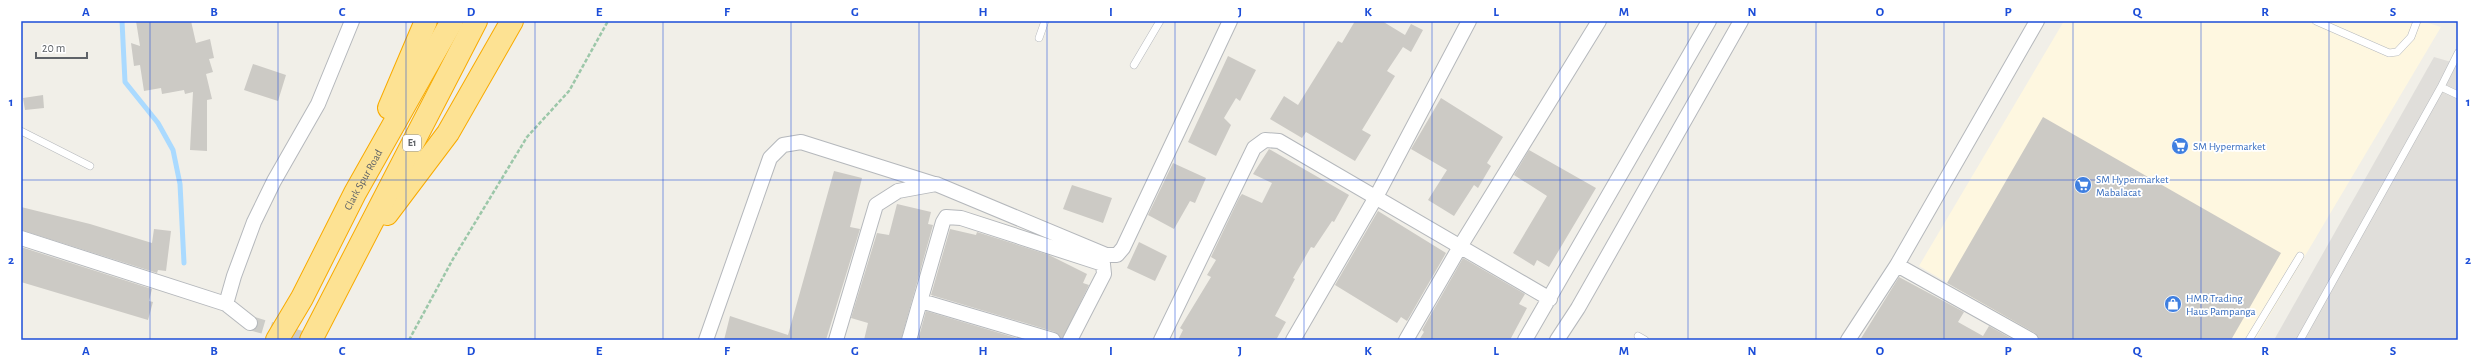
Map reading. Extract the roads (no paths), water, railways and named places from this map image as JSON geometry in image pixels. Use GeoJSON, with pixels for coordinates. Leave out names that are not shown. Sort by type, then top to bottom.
{"type":"FeatureCollection","features":[{"type":"Feature","properties":{"kind":"highway"},"geometry":{"type":"LineString","coordinates":[[355,193],[426,21]]}},
{"type":"Feature","properties":{"kind":"highway","name":"Clark Spur Road"},"geometry":{"type":"LineString","coordinates":[[277,340],[302,298],[355,193],[452,21]]}},
{"type":"Feature","properties":{"kind":"highway","name":"E1"},"geometry":{"type":"LineString","coordinates":[[310,340],[476,21]]}},
{"type":"Feature","properties":{"kind":"highway"},"geometry":{"type":"LineString","coordinates":[[348,266],[448,133],[512,21]]}},
{"type":"Feature","properties":{"kind":"street"},"geometry":{"type":"LineString","coordinates":[[226,304],[234,276],[254,222],[274,181],[318,104],[352,21]]}},
{"type":"Feature","properties":{"kind":"street"},"geometry":{"type":"LineString","coordinates":[[706,340],[770,158],[782,144],[801,142],[936,184],[1106,256],[1116,255],[1123,248],[1230,21]]}},
{"type":"Feature","properties":{"kind":"street"},"geometry":{"type":"LineString","coordinates":[[1293,340],[1376,197],[1469,21]]}},
{"type":"Feature","properties":{"kind":"street"},"geometry":{"type":"LineString","coordinates":[[1406,340],[1461,245],[1599,21]]}},
{"type":"Feature","properties":{"kind":"street"},"geometry":{"type":"LineString","coordinates":[[1525,340],[1709,21]]}},
{"type":"Feature","properties":{"kind":"street"},"geometry":{"type":"LineString","coordinates":[[1557,340],[1578,308],[1741,21]]}},
{"type":"Feature","properties":{"kind":"street"},"geometry":{"type":"LineString","coordinates":[[1848,340],[1897,265],[2037,21]]}},
{"type":"Feature","properties":{"kind":"street"},"geometry":{"type":"LineString","coordinates":[[1161,340],[1254,148],[1265,140],[1279,141],[1461,245],[1550,298]]}},
{"type":"Feature","properties":{"kind":"street"},"geometry":{"type":"LineString","coordinates":[[836,340],[876,205],[898,191],[936,184]]}},
{"type":"Feature","properties":{"kind":"street"},"geometry":{"type":"LineString","coordinates":[[909,340],[943,222],[946,217],[961,218],[1103,264],[1104,274],[1070,340]]}},
{"type":"Feature","properties":{"kind":"street"},"geometry":{"type":"LineString","coordinates":[[21,238],[226,304],[250,323]]}},
{"type":"Feature","properties":{"kind":"street"},"geometry":{"type":"LineString","coordinates":[[1897,265],[2031,340]]}},
{"type":"Feature","properties":{"kind":"street"},"geometry":{"type":"LineString","coordinates":[[920,301],[1053,340]]}},
{"type":"Feature","properties":{"kind":"lane"},"geometry":{"type":"LineString","coordinates":[[1039,38],[1045,21]]}},
{"type":"Feature","properties":{"kind":"lane"},"geometry":{"type":"LineString","coordinates":[[1134,65],[1160,21]]}},
{"type":"Feature","properties":{"kind":"lane"},"geometry":{"type":"LineString","coordinates":[[2316,21],[2389,53],[2397,52],[2411,36],[2417,21]]}},
{"type":"Feature","properties":{"kind":"lane"},"geometry":{"type":"LineString","coordinates":[[2300,340],[2458,53]]}},
{"type":"Feature","properties":{"kind":"lane"},"geometry":{"type":"LineString","coordinates":[[2441,86],[2458,95]]}},
{"type":"Feature","properties":{"kind":"lane"},"geometry":{"type":"LineString","coordinates":[[21,132],[90,166]]}},
{"type":"Feature","properties":{"kind":"lane"},"geometry":{"type":"LineString","coordinates":[[2249,340],[2300,256]]}},
{"type":"Feature","properties":{"kind":"lane"},"geometry":{"type":"LineString","coordinates":[[1638,336],[1645,340]]}},
{"type":"Feature","properties":{"kind":"waterway"},"geometry":{"type":"LineString","coordinates":[[122,21],[125,82],[158,123],[173,150],[180,184],[184,263]]}},
{"type":"Feature","properties":{"kind":"tunnel"},"geometry":{"type":"LineString","coordinates":[[250,323],[309,340]]}},
{"type":"Feature","properties":{"kind":"place","name":"SM Hypermarket"},"geometry":{"type":"Point","coordinates":[2180,146]}},
{"type":"Feature","properties":{"kind":"place","name":"SM Hypermarket Mabalacat"},"geometry":{"type":"Point","coordinates":[2083,185]}},
{"type":"Feature","properties":{"kind":"place","name":"HMR Trading Haus Pampanga"},"geometry":{"type":"Point","coordinates":[2173,304]}}]}
